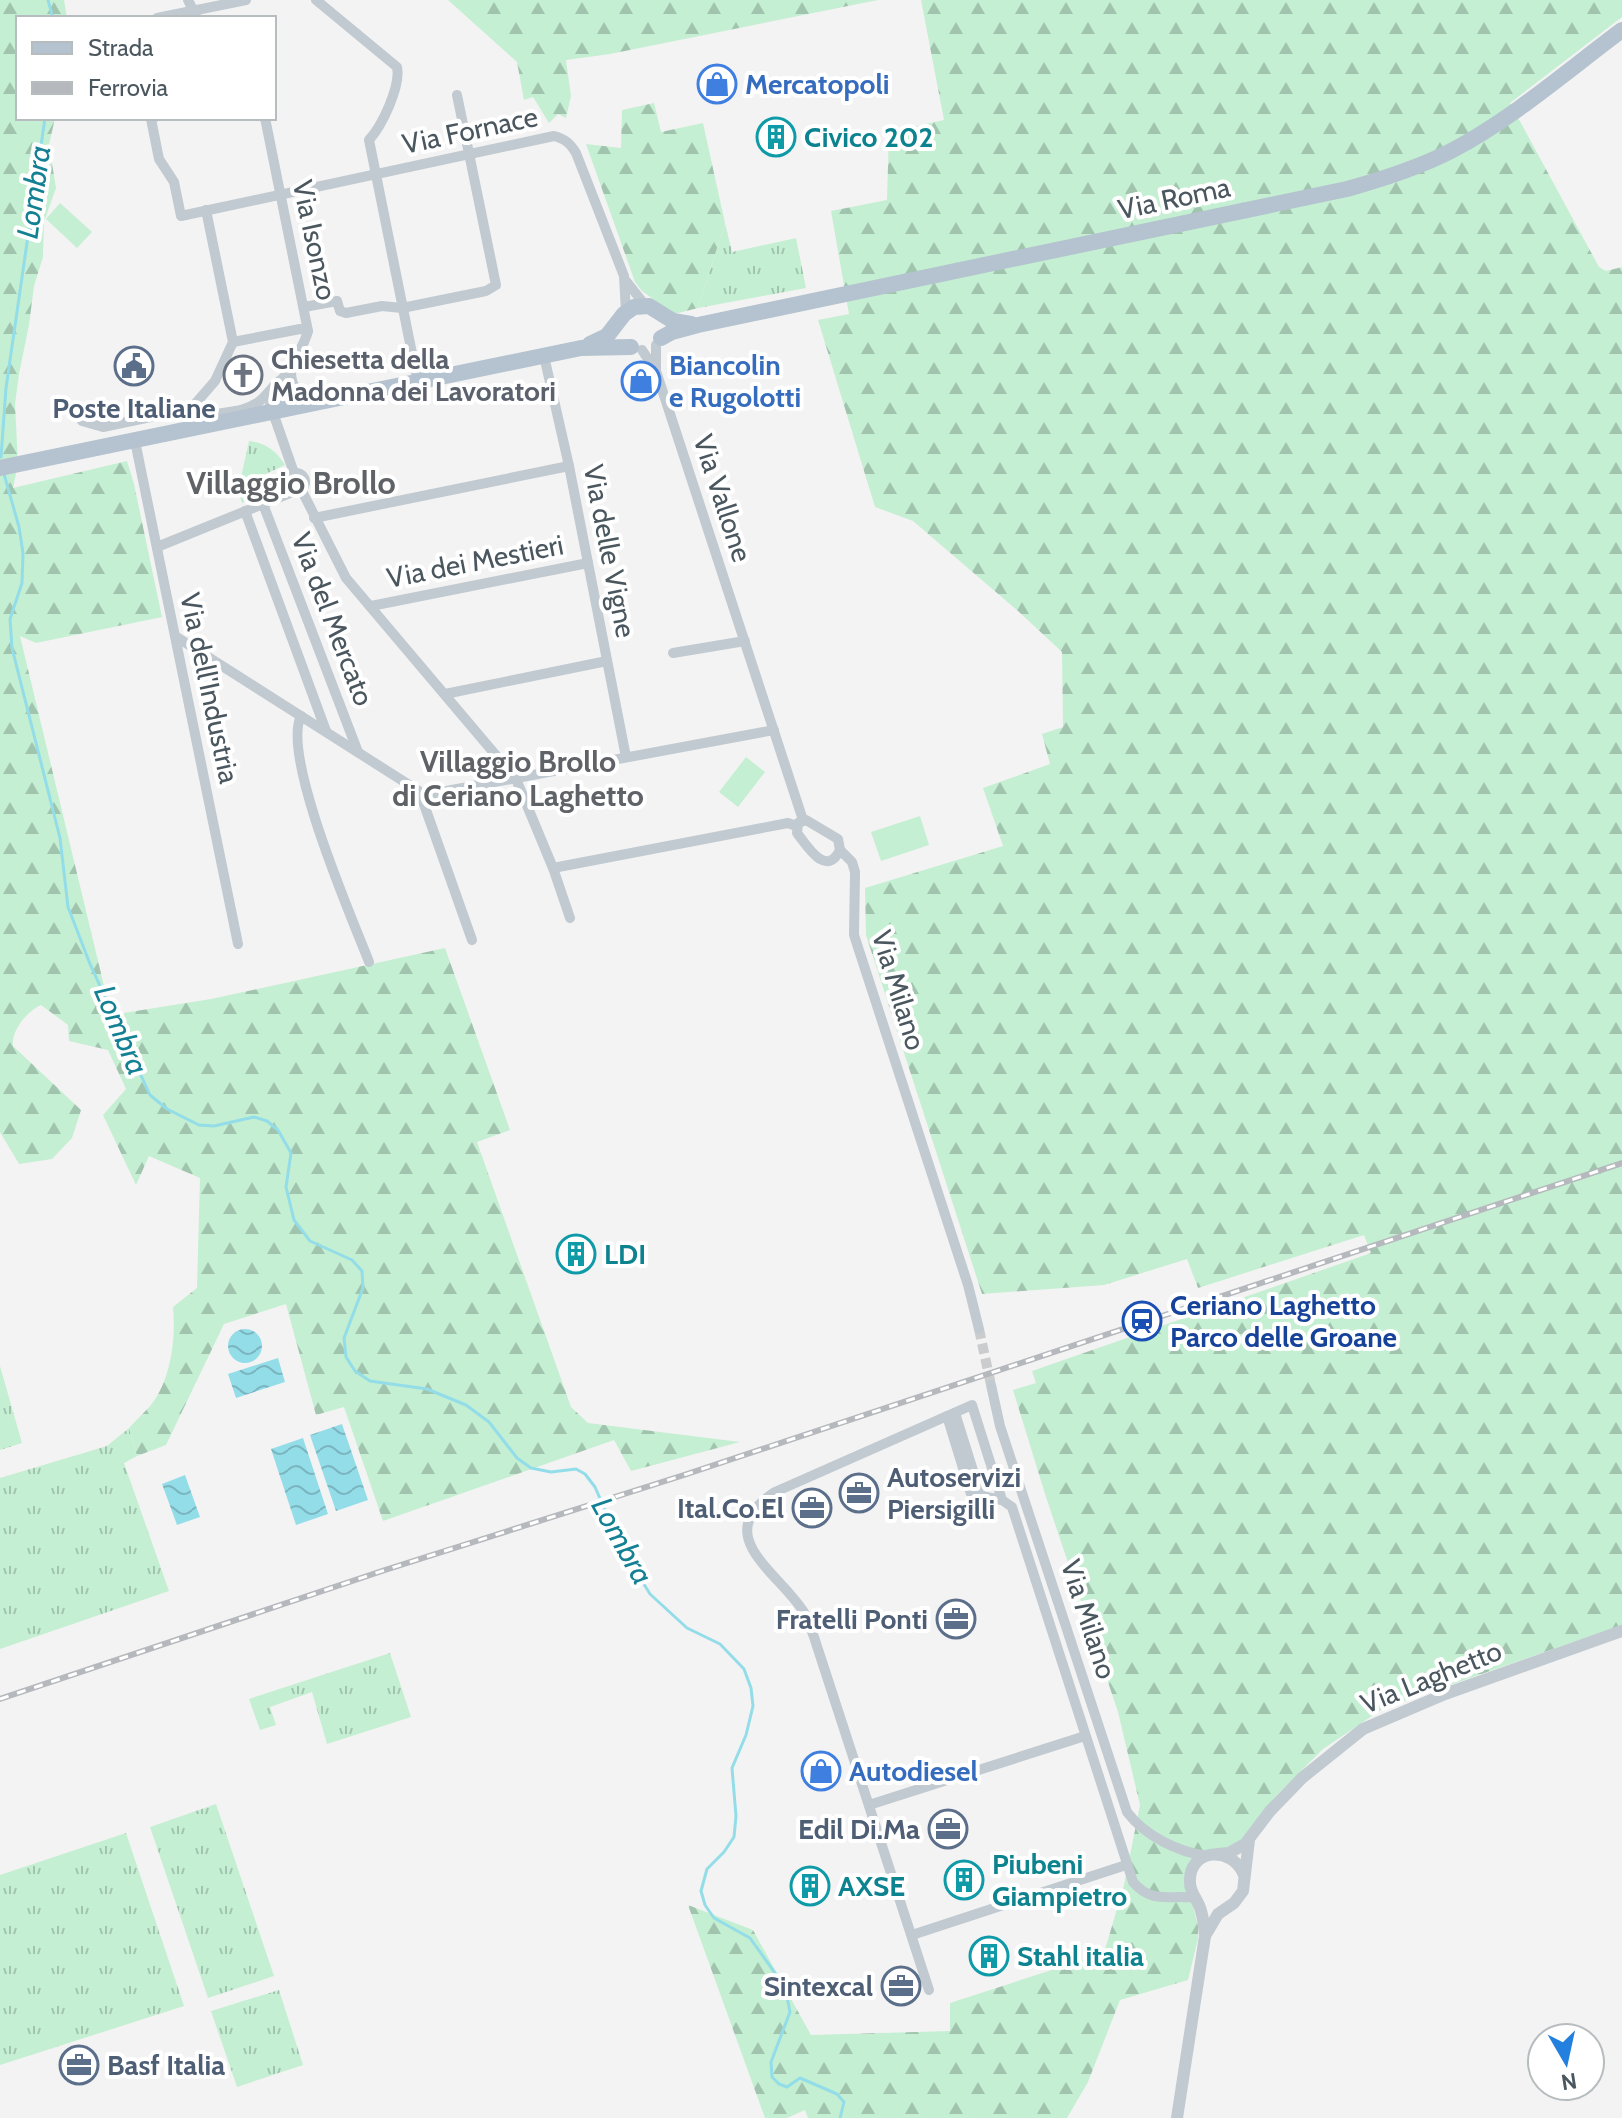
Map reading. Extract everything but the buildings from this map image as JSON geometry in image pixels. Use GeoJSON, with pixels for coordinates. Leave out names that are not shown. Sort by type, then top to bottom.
{"type":"FeatureCollection","features":[{"type":"Feature","properties":{"kind":"main road","name":"Via Roma"},"geometry":{"type":"LineString","coordinates":[[2,467],[581,348],[648,345],[672,332],[698,325],[1347,189],[1430,161],[1471,140],[1622,30]]}},
{"type":"Feature","properties":{"kind":"main road"},"geometry":{"type":"LineString","coordinates":[[634,307],[652,310],[663,322],[648,345],[622,337],[623,317],[634,307]]}},
{"type":"Feature","properties":{"kind":"main road","name":"Via Roma"},"geometry":{"type":"LineString","coordinates":[[652,310],[673,321],[698,325]]}},
{"type":"Feature","properties":{"kind":"main road","name":"Via Roma"},"geometry":{"type":"LineString","coordinates":[[581,348],[607,336],[623,317]]}},
{"type":"Feature","properties":{"kind":"street"},"geometry":{"type":"LineString","coordinates":[[166,16],[246,0]]}},
{"type":"Feature","properties":{"kind":"street"},"geometry":{"type":"LineString","coordinates":[[316,0],[397,67],[398,79],[380,128],[369,140],[418,383]]}},
{"type":"Feature","properties":{"kind":"street"},"geometry":{"type":"LineString","coordinates":[[304,307],[337,301],[340,311],[346,313],[382,306],[402,308],[486,291],[496,285],[457,95]]}},
{"type":"Feature","properties":{"kind":"street","name":"Via Fornace"},"geometry":{"type":"LineString","coordinates":[[151,120],[159,159],[174,182],[181,216],[554,136],[566,140],[576,153],[625,279],[652,310]]}},
{"type":"Feature","properties":{"kind":"street","name":"Via Isonzo"},"geometry":{"type":"LineString","coordinates":[[265,120],[308,331],[305,343],[271,396],[274,413]]}},
{"type":"Feature","properties":{"kind":"street"},"geometry":{"type":"LineString","coordinates":[[82,421],[103,427],[184,410],[195,404],[215,381],[233,342],[206,210]]}},
{"type":"Feature","properties":{"kind":"street","name":"Via Fornace"},"geometry":{"type":"LineString","coordinates":[[623,317],[625,279]]}},
{"type":"Feature","properties":{"kind":"street"},"geometry":{"type":"LineString","coordinates":[[233,342],[300,329],[308,331]]}},
{"type":"Feature","properties":{"kind":"street","name":"Via Vallone"},"geometry":{"type":"LineString","coordinates":[[648,345],[774,730]]}},
{"type":"Feature","properties":{"kind":"street","name":"Via delle Vigne"},"geometry":{"type":"LineString","coordinates":[[544,356],[569,466],[626,757]]}},
{"type":"Feature","properties":{"kind":"street"},"geometry":{"type":"LineString","coordinates":[[287,373],[292,384],[306,396],[320,393],[352,395]]}},
{"type":"Feature","properties":{"kind":"street","name":"Via Isonzo"},"geometry":{"type":"LineString","coordinates":[[186,430],[197,418],[256,405],[287,373]]}},
{"type":"Feature","properties":{"kind":"street"},"geometry":{"type":"LineString","coordinates":[[274,413],[291,476]]}},
{"type":"Feature","properties":{"kind":"street","name":"Via dell'Industria"},"geometry":{"type":"LineString","coordinates":[[135,441],[238,944]]}},
{"type":"Feature","properties":{"kind":"street"},"geometry":{"type":"LineString","coordinates":[[314,518],[569,466]]}},
{"type":"Feature","properties":{"kind":"street"},"geometry":{"type":"LineString","coordinates":[[157,547],[298,490],[304,479],[291,476],[268,487],[263,504]]}},
{"type":"Feature","properties":{"kind":"street"},"geometry":{"type":"LineString","coordinates":[[298,490],[346,578],[516,779],[570,918]]}},
{"type":"Feature","properties":{"kind":"street","name":"Via del Mercato"},"geometry":{"type":"LineString","coordinates":[[263,504],[358,752]]}},
{"type":"Feature","properties":{"kind":"street","name":"Via del Mercato"},"geometry":{"type":"LineString","coordinates":[[245,511],[326,732]]}},
{"type":"Feature","properties":{"kind":"street","name":"Via dei Mestieri"},"geometry":{"type":"LineString","coordinates":[[371,606],[588,563]]}},
{"type":"Feature","properties":{"kind":"street"},"geometry":{"type":"LineString","coordinates":[[175,636],[420,793],[431,795],[774,730],[800,823],[797,833],[817,859],[833,860],[840,850],[840,844],[834,835],[800,823],[788,823],[553,868]]}},
{"type":"Feature","properties":{"kind":"street"},"geometry":{"type":"LineString","coordinates":[[673,653],[745,641]]}},
{"type":"Feature","properties":{"kind":"street"},"geometry":{"type":"LineString","coordinates":[[445,694],[607,661]]}},
{"type":"Feature","properties":{"kind":"street"},"geometry":{"type":"LineString","coordinates":[[301,716],[297,731],[312,814],[369,962]]}},
{"type":"Feature","properties":{"kind":"street"},"geometry":{"type":"LineString","coordinates":[[420,793],[472,940]]}},
{"type":"Feature","properties":{"kind":"street","name":"Via Milano"},"geometry":{"type":"LineString","coordinates":[[840,850],[852,862],[855,872],[854,935],[968,1285],[979,1329]]}},
{"type":"Feature","properties":{"kind":"street","name":"Via Milano"},"geometry":{"type":"LineString","coordinates":[[991,1385],[1000,1426],[1127,1812],[1140,1827],[1184,1856],[1190,1876]]}},
{"type":"Feature","properties":{"kind":"street"},"geometry":{"type":"LineString","coordinates":[[929,1990],[804,1613],[761,1565],[748,1532],[750,1518],[759,1502],[775,1492],[972,1405],[1002,1500]]}},
{"type":"Feature","properties":{"kind":"street"},"geometry":{"type":"LineString","coordinates":[[951,1414],[981,1496],[1002,1500],[1012,1507],[1133,1882],[1140,1890],[1157,1898],[1196,1899],[1211,1908],[1227,1907]]}},
{"type":"Feature","properties":{"kind":"street","name":"Via Laghetto"},"geometry":{"type":"LineString","coordinates":[[1212,1855],[1229,1853],[1249,1840],[1270,1811],[1302,1778],[1363,1729],[1445,1694],[1622,1631]]}},
{"type":"Feature","properties":{"kind":"street"},"geometry":{"type":"LineString","coordinates":[[869,1805],[1085,1736]]}},
{"type":"Feature","properties":{"kind":"street","name":"Via Laghetto"},"geometry":{"type":"LineString","coordinates":[[1244,1875],[1249,1840]]}},
{"type":"Feature","properties":{"kind":"street","name":"Via Milano"},"geometry":{"type":"LineString","coordinates":[[1173,1847],[1212,1855]]}},
{"type":"Feature","properties":{"kind":"street"},"geometry":{"type":"LineString","coordinates":[[1169,1897],[1180,1891],[1200,1860],[1212,1855],[1234,1859],[1244,1875],[1243,1891],[1239,1898],[1218,1914],[1205,1936]]}},
{"type":"Feature","properties":{"kind":"street"},"geometry":{"type":"LineString","coordinates":[[912,1935],[1126,1865]]}},
{"type":"Feature","properties":{"kind":"street"},"geometry":{"type":"LineString","coordinates":[[1177,2118],[1205,1936],[1201,1910],[1192,1892],[1190,1876]]}},
{"type":"Feature","properties":{"kind":"green space"},"geometry":{"type":"Polygon","coordinates":[[[0,0],[64,0],[67,16],[16,16],[16,120],[55,120],[49,145],[56,188],[44,222],[43,257],[34,286],[19,374],[15,404],[18,464],[13,488],[127,461],[162,617],[36,643],[20,636],[111,1015],[211,999],[445,948],[510,1130],[477,1142],[571,1407],[588,1423],[740,1442],[631,1471],[614,1440],[383,1521],[344,1407],[316,1415],[286,1304],[224,1324],[166,1445],[137,1456],[129,1428],[158,1395],[168,1371],[173,1345],[173,1307],[197,1288],[200,1178],[149,1156],[136,1185],[103,1115],[126,1089],[108,1050],[69,1041],[68,1025],[41,1005],[21,1022],[13,1046],[81,1110],[72,1138],[52,1159],[19,1164],[0,1132],[0,0]]]}},
{"type":"Feature","properties":{"kind":"green space"},"geometry":{"type":"Polygon","coordinates":[[[448,0],[878,0],[610,54],[566,60],[571,96],[566,118],[558,114],[549,123],[533,97],[524,100],[517,62],[448,0]]]}},
{"type":"Feature","properties":{"kind":"green space"},"geometry":{"type":"Polygon","coordinates":[[[921,0],[1622,0],[1622,17],[1510,103],[1599,267],[1606,271],[1622,267],[1622,1625],[1384,1708],[1323,1749],[1276,1796],[1239,1842],[1209,1852],[1186,1878],[1198,1926],[1188,1980],[1120,2000],[1088,2082],[1067,2118],[808,2118],[805,2110],[787,2118],[765,2118],[688,1905],[753,1930],[811,2035],[950,2031],[950,2003],[1104,1953],[1124,1885],[1140,1805],[1118,1712],[1013,1390],[1036,1383],[1032,1371],[1371,1253],[1364,1235],[1198,1288],[1187,1259],[1104,1285],[982,1294],[866,935],[865,888],[1003,846],[983,788],[1050,764],[1042,734],[1063,727],[1062,652],[913,521],[875,507],[818,320],[849,314],[831,211],[887,200],[889,132],[944,120],[921,0]]]}},
{"type":"Feature","properties":{"kind":"green space"},"geometry":{"type":"Polygon","coordinates":[[[654,103],[661,132],[703,123],[725,223],[698,308],[674,314],[642,291],[635,282],[586,144],[621,148],[622,110],[654,103]]]}},
{"type":"Feature","properties":{"kind":"green space"},"geometry":{"type":"Polygon","coordinates":[[[60,203],[92,232],[77,248],[46,219],[60,203]]]}},
{"type":"Feature","properties":{"kind":"green space"},"geometry":{"type":"Polygon","coordinates":[[[725,223],[732,252],[796,238],[806,288],[698,308],[725,223]]]}},
{"type":"Feature","properties":{"kind":"green space"},"geometry":{"type":"Polygon","coordinates":[[[249,441],[270,448],[285,465],[259,477],[255,497],[242,503],[238,491],[249,441]]]}},
{"type":"Feature","properties":{"kind":"green space"},"geometry":{"type":"Polygon","coordinates":[[[746,757],[765,772],[738,807],[719,792],[746,757]]]}},
{"type":"Feature","properties":{"kind":"green space"},"geometry":{"type":"Polygon","coordinates":[[[920,816],[929,845],[881,861],[871,832],[920,816]]]}},
{"type":"Feature","properties":{"kind":"green space"},"geometry":{"type":"Polygon","coordinates":[[[0,1366],[22,1443],[0,1450],[0,1366]]]}},
{"type":"Feature","properties":{"kind":"green space"},"geometry":{"type":"Polygon","coordinates":[[[129,1428],[137,1456],[124,1463],[169,1591],[0,1649],[0,1478],[107,1446],[129,1428]]]}},
{"type":"Feature","properties":{"kind":"green space"},"geometry":{"type":"Polygon","coordinates":[[[390,1653],[411,1717],[327,1744],[312,1692],[270,1707],[276,1725],[260,1730],[249,1699],[390,1653]]]}},
{"type":"Feature","properties":{"kind":"green space"},"geometry":{"type":"Polygon","coordinates":[[[216,1804],[274,1976],[208,1998],[150,1827],[216,1804]]]}},
{"type":"Feature","properties":{"kind":"green space"},"geometry":{"type":"Polygon","coordinates":[[[126,1833],[184,2006],[0,2065],[0,1875],[126,1833]]]}},
{"type":"Feature","properties":{"kind":"green space"},"geometry":{"type":"Polygon","coordinates":[[[279,1990],[303,2065],[237,2087],[211,2011],[279,1990]]]}},
{"type":"Feature","properties":{"kind":"water"},"geometry":{"type":"Polygon","coordinates":[[[245,1329],[257,1334],[262,1346],[257,1358],[245,1363],[233,1358],[228,1346],[233,1334],[245,1329]]]}},
{"type":"Feature","properties":{"kind":"water"},"geometry":{"type":"Polygon","coordinates":[[[278,1358],[285,1382],[236,1398],[228,1374],[278,1358]]]}},
{"type":"Feature","properties":{"kind":"water"},"geometry":{"type":"Polygon","coordinates":[[[342,1424],[368,1500],[336,1511],[310,1435],[342,1424]]]}},
{"type":"Feature","properties":{"kind":"water"},"geometry":{"type":"Polygon","coordinates":[[[303,1438],[328,1514],[296,1525],[271,1449],[303,1438]]]}},
{"type":"Feature","properties":{"kind":"water"},"geometry":{"type":"Polygon","coordinates":[[[185,1475],[200,1517],[177,1525],[162,1484],[185,1475]]]}},
{"type":"Feature","properties":{"kind":"waterway","name":"Lombra"},"geometry":{"type":"LineString","coordinates":[[48,0],[52,16]]}},
{"type":"Feature","properties":{"kind":"waterway","name":"Lombra"},"geometry":{"type":"LineString","coordinates":[[1,457],[6,388],[45,120]]}},
{"type":"Feature","properties":{"kind":"waterway","name":"Lombra"},"geometry":{"type":"LineString","coordinates":[[4,474],[23,553],[22,583],[10,619],[12,648],[60,838],[68,907],[90,964],[150,1095],[167,1109],[199,1125],[214,1126],[254,1117],[267,1121],[278,1130],[291,1153],[286,1187],[294,1220],[310,1241],[352,1260],[362,1271],[363,1288],[344,1338],[346,1357],[355,1371],[370,1381],[427,1389],[466,1405],[489,1422],[517,1458],[531,1468],[551,1472],[576,1469],[585,1474],[595,1487],[622,1549],[650,1594],[687,1628],[720,1644],[744,1669],[753,1706],[746,1735],[732,1768],[736,1816],[734,1837],[707,1869],[701,1891],[705,1905],[714,1918],[750,1938],[785,1987],[790,2012],[771,2062],[772,2077],[787,2087],[800,2078],[837,2094],[844,2102],[840,2118]]}},
{"type":"Feature","properties":{"kind":"tunnel"},"geometry":{"type":"LineString","coordinates":[[979,1329],[991,1385]]}},
{"type":"Feature","properties":{"kind":"railway"},"geometry":{"type":"LineString","coordinates":[[0,1699],[1622,1163]]}},
{"type":"Feature","properties":{"kind":"place","name":"Mercatopoli"},"geometry":{"type":"Point","coordinates":[717,84]}},
{"type":"Feature","properties":{"kind":"place","name":"Civico 202"},"geometry":{"type":"Point","coordinates":[776,137]}},
{"type":"Feature","properties":{"kind":"place","name":"Poste Italiane"},"geometry":{"type":"Point","coordinates":[134,366]}},
{"type":"Feature","properties":{"kind":"place","name":"Chiesetta della Madonna dei Lavoratori"},"geometry":{"type":"Point","coordinates":[243,375]}},
{"type":"Feature","properties":{"kind":"place","name":"Biancolin e Rugolotti"},"geometry":{"type":"Point","coordinates":[641,381]}},
{"type":"Feature","properties":{"kind":"place","name":"LDI"},"geometry":{"type":"Point","coordinates":[576,1254]}},
{"type":"Feature","properties":{"kind":"place","name":"Ceriano Laghetto Parco delle Groane"},"geometry":{"type":"Point","coordinates":[1142,1321]}},
{"type":"Feature","properties":{"kind":"place","name":"Autoservizi Piersigilli"},"geometry":{"type":"Point","coordinates":[859,1493]}},
{"type":"Feature","properties":{"kind":"place","name":"Ital.Co.El"},"geometry":{"type":"Point","coordinates":[812,1508]}},
{"type":"Feature","properties":{"kind":"place","name":"Fratelli Ponti"},"geometry":{"type":"Point","coordinates":[956,1619]}},
{"type":"Feature","properties":{"kind":"place","name":"Autodiesel"},"geometry":{"type":"Point","coordinates":[821,1771]}},
{"type":"Feature","properties":{"kind":"place","name":"Edil Di.Ma"},"geometry":{"type":"Point","coordinates":[948,1829]}},
{"type":"Feature","properties":{"kind":"place","name":"Piubeni Giampietro"},"geometry":{"type":"Point","coordinates":[964,1880]}},
{"type":"Feature","properties":{"kind":"place","name":"AXSE"},"geometry":{"type":"Point","coordinates":[810,1886]}},
{"type":"Feature","properties":{"kind":"place","name":"Stahl italia"},"geometry":{"type":"Point","coordinates":[989,1956]}},
{"type":"Feature","properties":{"kind":"place","name":"Sintexcal"},"geometry":{"type":"Point","coordinates":[901,1986]}},
{"type":"Feature","properties":{"kind":"place","name":"Basf Italia"},"geometry":{"type":"Point","coordinates":[79,2065]}},
{"type":"Feature","properties":{"kind":"district","name":"Villaggio Brollo"},"geometry":{"type":"Point","coordinates":[291,483]}},
{"type":"Feature","properties":{"kind":"district","name":"Villaggio Brollo di Ceriano Laghetto"},"geometry":{"type":"Point","coordinates":[518,779]}}]}
